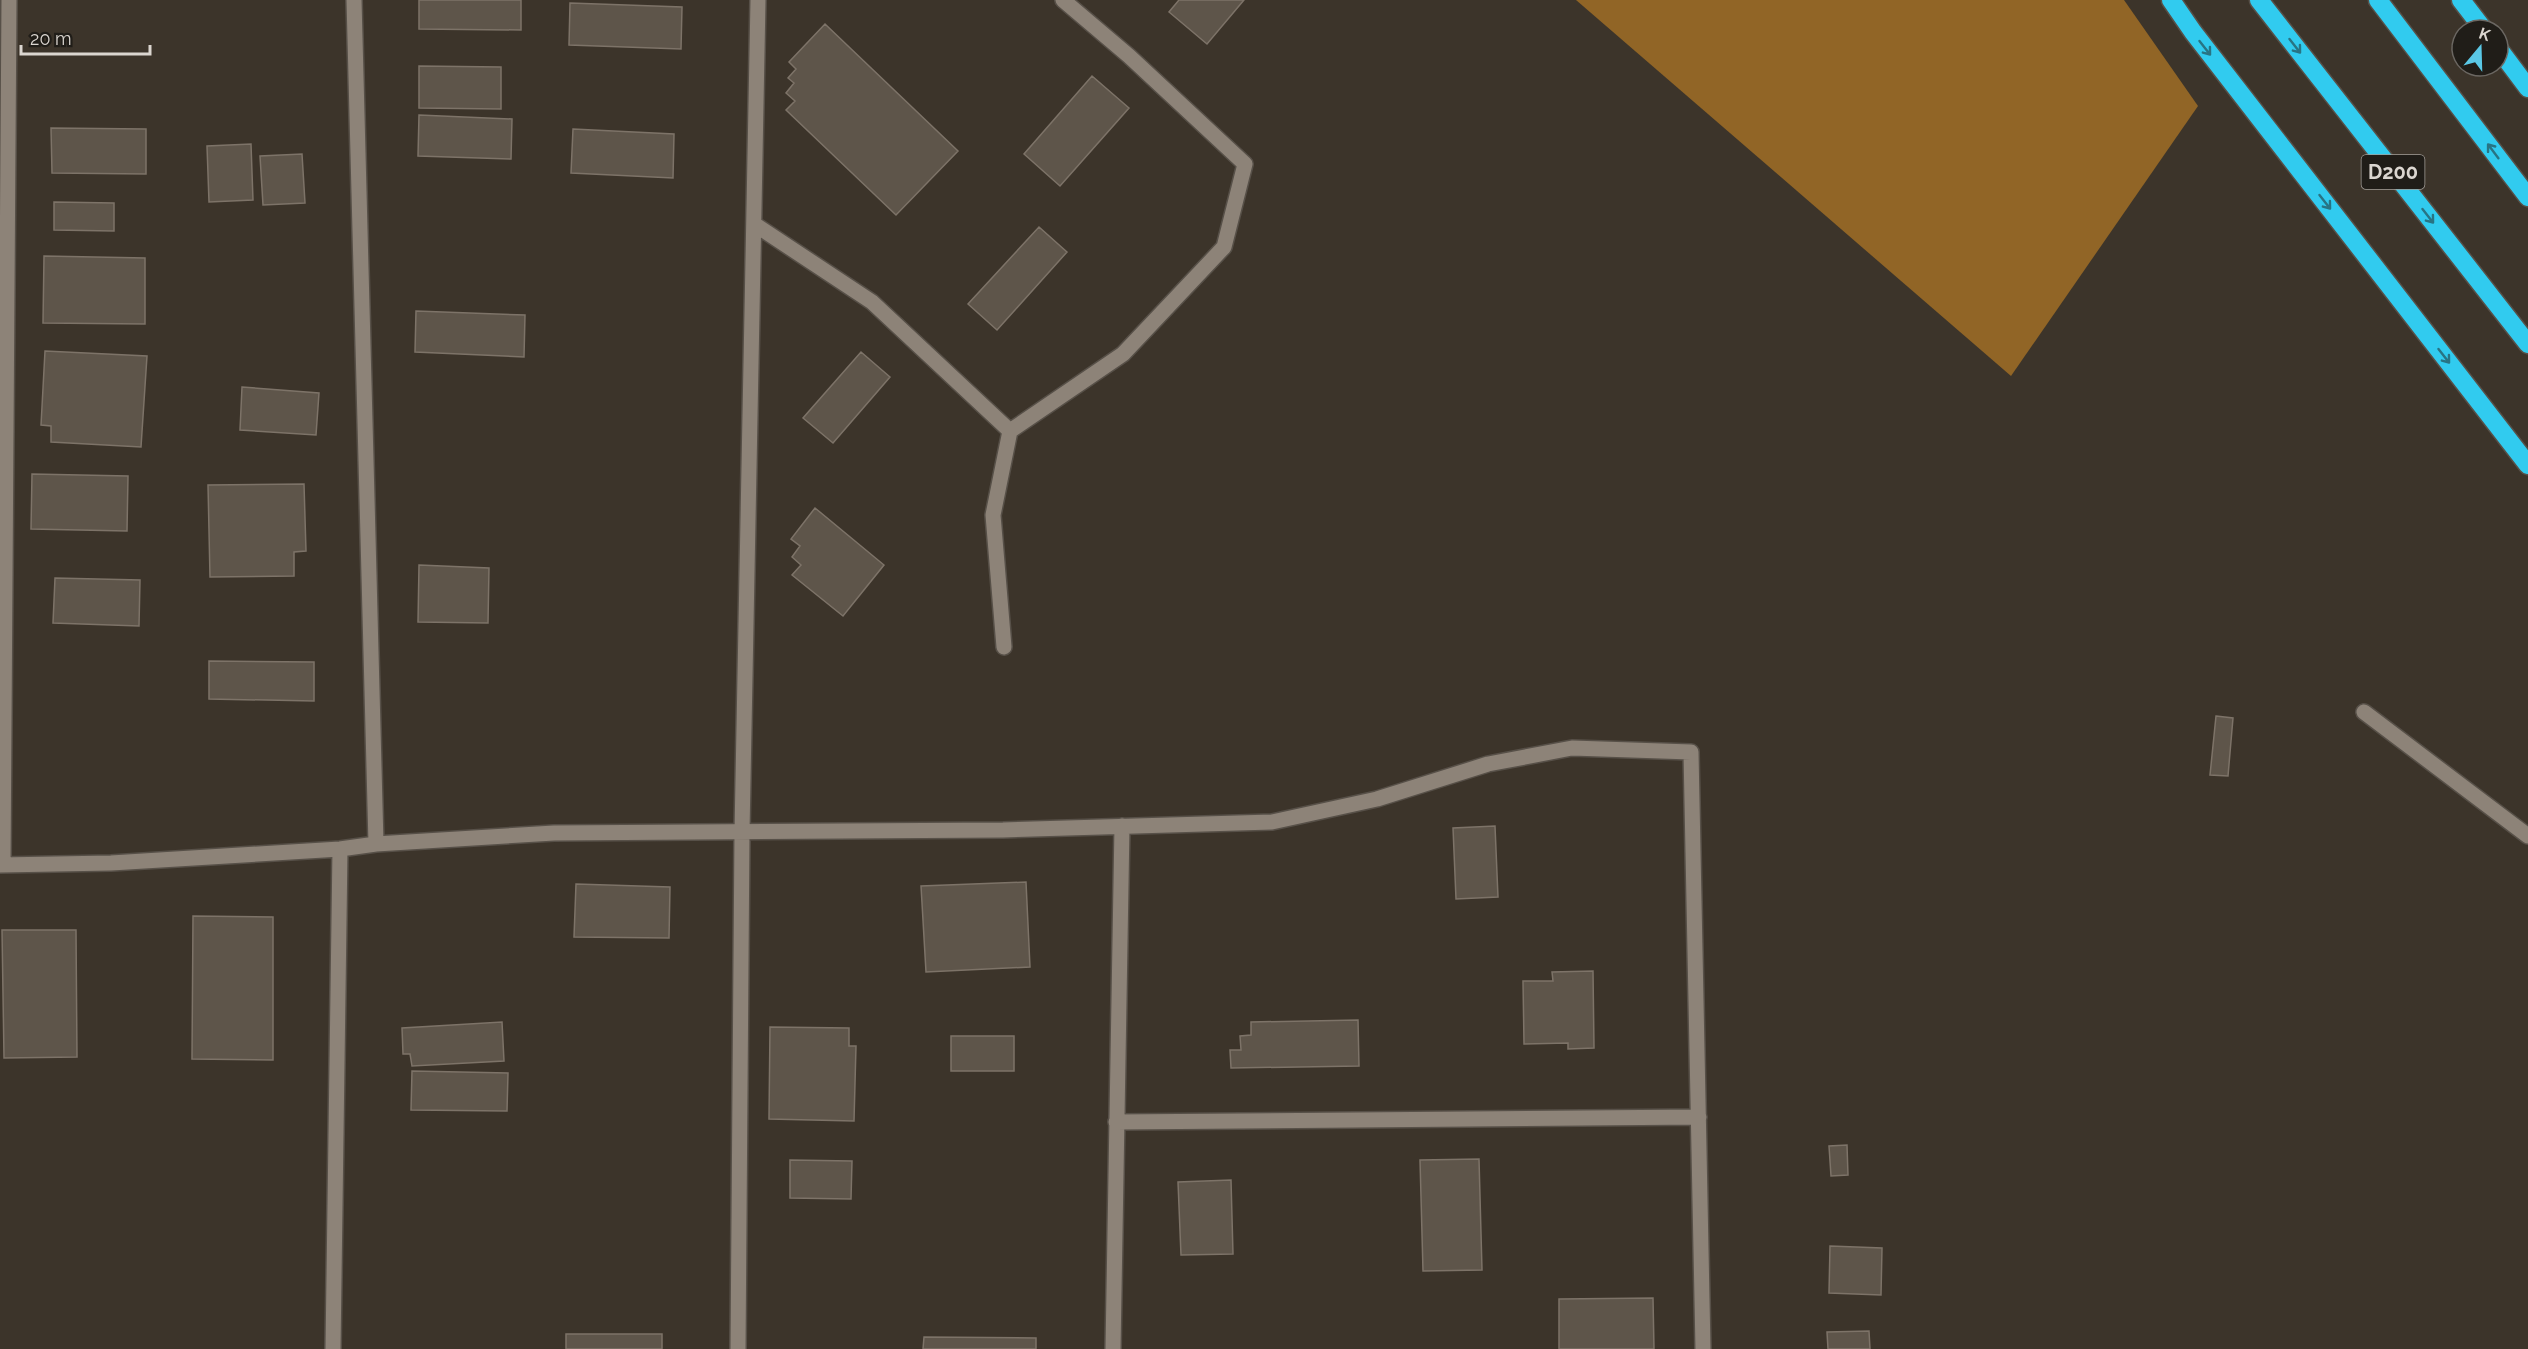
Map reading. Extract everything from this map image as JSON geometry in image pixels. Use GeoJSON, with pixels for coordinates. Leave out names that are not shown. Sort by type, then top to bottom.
{"type":"FeatureCollection","features":[{"type":"Feature","properties":{"kind":"highway"},"geometry":{"type":"LineString","coordinates":[[2171,0],[2193,32],[2528,465]]}},
{"type":"Feature","properties":{"kind":"highway","name":"D200"},"geometry":{"type":"LineString","coordinates":[[2259,0],[2528,344]]}},
{"type":"Feature","properties":{"kind":"highway"},"geometry":{"type":"LineString","coordinates":[[2378,0],[2528,197]]}},
{"type":"Feature","properties":{"kind":"highway"},"geometry":{"type":"LineString","coordinates":[[2461,0],[2475,18]]}},
{"type":"Feature","properties":{"kind":"highway"},"geometry":{"type":"LineString","coordinates":[[2510,64],[2528,88]]}},
{"type":"Feature","properties":{"kind":"street"},"geometry":{"type":"LineString","coordinates":[[9,0],[1,865],[111,863],[554,833],[1003,830],[1272,822],[1377,799],[1488,764],[1572,748],[1690,752],[1703,1349]]}},
{"type":"Feature","properties":{"kind":"street"},"geometry":{"type":"LineString","coordinates":[[354,0],[376,844]]}},
{"type":"Feature","properties":{"kind":"street"},"geometry":{"type":"LineString","coordinates":[[738,1349],[742,832],[758,0]]}},
{"type":"Feature","properties":{"kind":"street"},"geometry":{"type":"LineString","coordinates":[[1004,647],[993,515],[1010,431],[1123,354],[1224,247],[1245,164],[1129,56],[1063,0]]}},
{"type":"Feature","properties":{"kind":"street"},"geometry":{"type":"LineString","coordinates":[[754,224],[872,302],[1010,431]]}},
{"type":"Feature","properties":{"kind":"street"},"geometry":{"type":"LineString","coordinates":[[2364,712],[2528,836]]}},
{"type":"Feature","properties":{"kind":"street"},"geometry":{"type":"LineString","coordinates":[[1113,1349],[1122,826]]}},
{"type":"Feature","properties":{"kind":"street"},"geometry":{"type":"LineString","coordinates":[[333,1349],[340,849]]}},
{"type":"Feature","properties":{"kind":"street"},"geometry":{"type":"LineString","coordinates":[[1116,1122],[1699,1117]]}},
{"type":"Feature","properties":{"kind":"shaded area"},"geometry":{"type":"Polygon","coordinates":[[[1576,0],[2124,0],[2198,106],[2011,376],[1576,0]]]}},
{"type":"Feature","properties":{"kind":"building"},"geometry":{"type":"Polygon","coordinates":[[[419,0],[521,0],[521,30],[419,29],[419,0]]]}},
{"type":"Feature","properties":{"kind":"building"},"geometry":{"type":"Polygon","coordinates":[[[1179,0],[1244,0],[1207,44],[1169,12],[1179,0]]]}},
{"type":"Feature","properties":{"kind":"building"},"geometry":{"type":"Polygon","coordinates":[[[570,3],[682,7],[681,49],[569,45],[570,3]]]}},
{"type":"Feature","properties":{"kind":"building"},"geometry":{"type":"Polygon","coordinates":[[[825,24],[958,151],[896,215],[786,110],[795,101],[786,93],[794,83],[788,78],[796,69],[789,62],[825,24]]]}},
{"type":"Feature","properties":{"kind":"building"},"geometry":{"type":"Polygon","coordinates":[[[419,66],[501,67],[501,109],[419,108],[419,66]]]}},
{"type":"Feature","properties":{"kind":"building"},"geometry":{"type":"Polygon","coordinates":[[[1092,76],[1129,108],[1060,186],[1024,154],[1092,76]]]}},
{"type":"Feature","properties":{"kind":"building"},"geometry":{"type":"Polygon","coordinates":[[[419,115],[512,119],[511,159],[418,156],[419,115]]]}},
{"type":"Feature","properties":{"kind":"building"},"geometry":{"type":"Polygon","coordinates":[[[51,128],[146,129],[146,174],[52,173],[51,128]]]}},
{"type":"Feature","properties":{"kind":"building"},"geometry":{"type":"Polygon","coordinates":[[[573,129],[674,134],[673,178],[571,173],[573,129]]]}},
{"type":"Feature","properties":{"kind":"building"},"geometry":{"type":"Polygon","coordinates":[[[251,144],[253,200],[209,202],[207,146],[251,144]]]}},
{"type":"Feature","properties":{"kind":"building"},"geometry":{"type":"Polygon","coordinates":[[[302,154],[305,203],[263,205],[260,156],[302,154]]]}},
{"type":"Feature","properties":{"kind":"building"},"geometry":{"type":"Polygon","coordinates":[[[54,202],[114,203],[114,231],[54,230],[54,202]]]}},
{"type":"Feature","properties":{"kind":"building"},"geometry":{"type":"Polygon","coordinates":[[[1039,227],[1067,252],[997,330],[968,304],[1039,227]]]}},
{"type":"Feature","properties":{"kind":"building"},"geometry":{"type":"Polygon","coordinates":[[[44,256],[145,258],[145,324],[43,323],[44,256]]]}},
{"type":"Feature","properties":{"kind":"building"},"geometry":{"type":"Polygon","coordinates":[[[416,311],[525,315],[524,357],[415,352],[416,311]]]}},
{"type":"Feature","properties":{"kind":"building"},"geometry":{"type":"Polygon","coordinates":[[[45,351],[147,356],[141,447],[51,442],[51,426],[41,425],[45,351]]]}},
{"type":"Feature","properties":{"kind":"building"},"geometry":{"type":"Polygon","coordinates":[[[861,352],[890,377],[833,443],[803,418],[861,352]]]}},
{"type":"Feature","properties":{"kind":"building"},"geometry":{"type":"Polygon","coordinates":[[[242,387],[319,393],[316,435],[240,430],[242,387]]]}},
{"type":"Feature","properties":{"kind":"building"},"geometry":{"type":"Polygon","coordinates":[[[32,474],[128,476],[127,531],[31,529],[32,474]]]}},
{"type":"Feature","properties":{"kind":"building"},"geometry":{"type":"Polygon","coordinates":[[[304,484],[306,551],[294,552],[294,576],[210,577],[208,485],[304,484]]]}},
{"type":"Feature","properties":{"kind":"building"},"geometry":{"type":"Polygon","coordinates":[[[815,508],[884,565],[843,616],[792,575],[801,565],[792,557],[800,546],[791,539],[815,508]]]}},
{"type":"Feature","properties":{"kind":"building"},"geometry":{"type":"Polygon","coordinates":[[[419,565],[489,568],[488,623],[418,622],[419,565]]]}},
{"type":"Feature","properties":{"kind":"building"},"geometry":{"type":"Polygon","coordinates":[[[55,578],[140,580],[139,626],[53,623],[55,578]]]}},
{"type":"Feature","properties":{"kind":"building"},"geometry":{"type":"Polygon","coordinates":[[[209,661],[314,662],[314,701],[209,699],[209,661]]]}},
{"type":"Feature","properties":{"kind":"building"},"geometry":{"type":"Polygon","coordinates":[[[2216,716],[2233,718],[2228,776],[2210,775],[2216,716]]]}},
{"type":"Feature","properties":{"kind":"building"},"geometry":{"type":"Polygon","coordinates":[[[1495,826],[1498,897],[1456,899],[1453,828],[1495,826]]]}},
{"type":"Feature","properties":{"kind":"building"},"geometry":{"type":"Polygon","coordinates":[[[1026,882],[1030,967],[926,972],[921,886],[1026,882]]]}},
{"type":"Feature","properties":{"kind":"building"},"geometry":{"type":"Polygon","coordinates":[[[576,884],[670,887],[669,938],[574,937],[576,884]]]}},
{"type":"Feature","properties":{"kind":"building"},"geometry":{"type":"Polygon","coordinates":[[[193,916],[273,917],[273,1060],[192,1059],[193,916]]]}},
{"type":"Feature","properties":{"kind":"building"},"geometry":{"type":"Polygon","coordinates":[[[2,930],[76,930],[77,1057],[4,1058],[2,930]]]}},
{"type":"Feature","properties":{"kind":"building"},"geometry":{"type":"Polygon","coordinates":[[[1593,971],[1594,1048],[1568,1049],[1568,1043],[1524,1044],[1523,981],[1553,981],[1552,972],[1593,971]]]}},
{"type":"Feature","properties":{"kind":"building"},"geometry":{"type":"Polygon","coordinates":[[[1358,1020],[1359,1066],[1231,1068],[1230,1050],[1241,1050],[1240,1036],[1251,1035],[1251,1022],[1358,1020]]]}},
{"type":"Feature","properties":{"kind":"building"},"geometry":{"type":"Polygon","coordinates":[[[502,1022],[504,1061],[412,1066],[410,1054],[403,1054],[402,1028],[502,1022]]]}},
{"type":"Feature","properties":{"kind":"building"},"geometry":{"type":"Polygon","coordinates":[[[770,1027],[849,1028],[849,1046],[856,1046],[854,1121],[769,1119],[770,1027]]]}},
{"type":"Feature","properties":{"kind":"building"},"geometry":{"type":"Polygon","coordinates":[[[951,1036],[1014,1036],[1014,1071],[951,1071],[951,1036]]]}},
{"type":"Feature","properties":{"kind":"building"},"geometry":{"type":"Polygon","coordinates":[[[412,1071],[508,1073],[507,1111],[411,1110],[412,1071]]]}},
{"type":"Feature","properties":{"kind":"building"},"geometry":{"type":"Polygon","coordinates":[[[1847,1145],[1848,1175],[1831,1176],[1829,1146],[1847,1145]]]}},
{"type":"Feature","properties":{"kind":"building"},"geometry":{"type":"Polygon","coordinates":[[[1479,1159],[1482,1270],[1423,1271],[1420,1160],[1479,1159]]]}},
{"type":"Feature","properties":{"kind":"building"},"geometry":{"type":"Polygon","coordinates":[[[790,1160],[852,1161],[851,1199],[790,1198],[790,1160]]]}},
{"type":"Feature","properties":{"kind":"building"},"geometry":{"type":"Polygon","coordinates":[[[1231,1180],[1233,1254],[1181,1255],[1178,1182],[1231,1180]]]}},
{"type":"Feature","properties":{"kind":"building"},"geometry":{"type":"Polygon","coordinates":[[[1830,1246],[1882,1248],[1881,1295],[1829,1293],[1830,1246]]]}},
{"type":"Feature","properties":{"kind":"building"},"geometry":{"type":"Polygon","coordinates":[[[1653,1298],[1654,1349],[1559,1349],[1559,1299],[1653,1298]]]}},
{"type":"Feature","properties":{"kind":"building"},"geometry":{"type":"Polygon","coordinates":[[[1869,1331],[1870,1349],[1828,1349],[1827,1332],[1869,1331]]]}},
{"type":"Feature","properties":{"kind":"building"},"geometry":{"type":"Polygon","coordinates":[[[566,1334],[662,1334],[662,1349],[566,1349],[566,1334]]]}},
{"type":"Feature","properties":{"kind":"building"},"geometry":{"type":"Polygon","coordinates":[[[924,1337],[1036,1338],[1036,1349],[923,1349],[924,1337]]]}}]}
